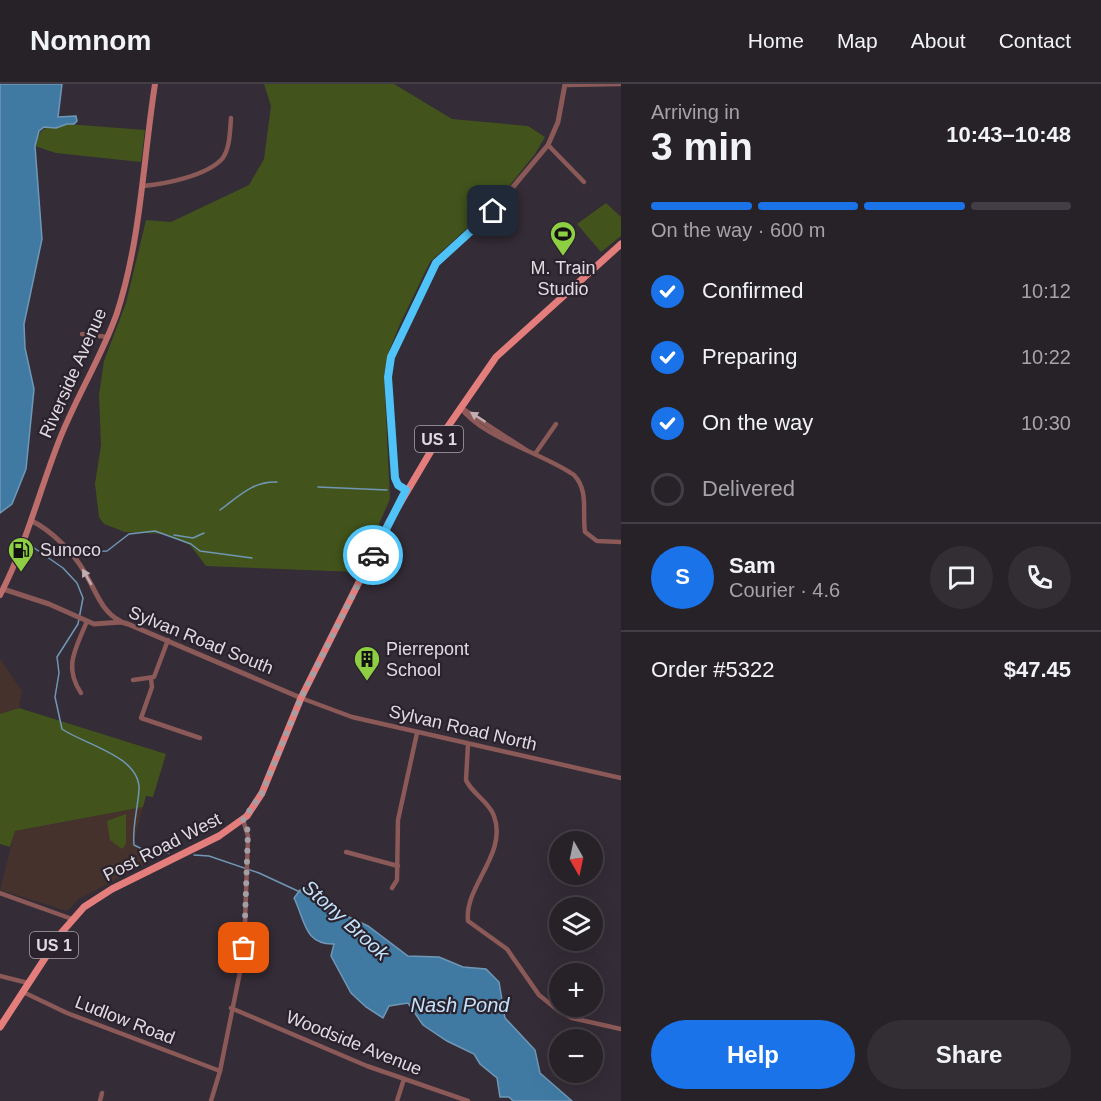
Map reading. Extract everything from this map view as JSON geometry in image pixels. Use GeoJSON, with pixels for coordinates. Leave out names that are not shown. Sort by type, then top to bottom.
{"type":"FeatureCollection","features":[{"type":"Feature","properties":{"kind":"main road","name":"Riverside Avenue"},"geometry":{"type":"LineString","coordinates":[[2,592],[25,543],[62,432],[108,337],[131,264],[155,84]]}},
{"type":"Feature","properties":{"kind":"main road","name":"Post Road West"},"geometry":{"type":"LineString","coordinates":[[0,1026],[72,919],[107,892],[219,836],[243,820],[262,793],[301,698],[406,490],[460,407],[496,357],[621,244]]}},
{"type":"Feature","properties":{"kind":"street"},"geometry":{"type":"LineString","coordinates":[[406,490],[398,485],[395,478],[388,377],[393,351],[436,263],[493,211],[548,145],[558,122],[565,84],[621,84]]}},
{"type":"Feature","properties":{"kind":"street"},"geometry":{"type":"LineString","coordinates":[[143,186],[185,178],[217,163],[223,158],[228,146],[231,118]]}},
{"type":"Feature","properties":{"kind":"street"},"geometry":{"type":"LineString","coordinates":[[548,145],[584,182]]}},
{"type":"Feature","properties":{"kind":"street"},"geometry":{"type":"LineString","coordinates":[[82,334],[108,337]]}},
{"type":"Feature","properties":{"kind":"street"},"geometry":{"type":"LineString","coordinates":[[460,407],[472,412],[526,450],[565,468],[580,482],[584,495],[584,525],[588,536],[597,541],[621,542]]}},
{"type":"Feature","properties":{"kind":"street"},"geometry":{"type":"LineString","coordinates":[[535,454],[556,424]]}},
{"type":"Feature","properties":{"kind":"street"},"geometry":{"type":"LineString","coordinates":[[32,521],[54,537],[79,564],[105,611],[122,622]]}},
{"type":"Feature","properties":{"kind":"street","name":"Sylvan Road South"},"geometry":{"type":"LineString","coordinates":[[2,592],[49,604],[97,624],[122,622],[301,698]]}},
{"type":"Feature","properties":{"kind":"street","name":"Sylvan Road South"},"geometry":{"type":"LineString","coordinates":[[85,620],[104,621],[105,611]]}},
{"type":"Feature","properties":{"kind":"street"},"geometry":{"type":"LineString","coordinates":[[81,693],[74,683],[70,666],[85,620]]}},
{"type":"Feature","properties":{"kind":"street"},"geometry":{"type":"LineString","coordinates":[[133,680],[151,678],[158,671],[168,640]]}},
{"type":"Feature","properties":{"kind":"street"},"geometry":{"type":"LineString","coordinates":[[151,678],[152,687],[141,718],[201,738]]}},
{"type":"Feature","properties":{"kind":"street","name":"Sylvan Road North"},"geometry":{"type":"LineString","coordinates":[[301,698],[341,714],[621,778]]}},
{"type":"Feature","properties":{"kind":"street"},"geometry":{"type":"LineString","coordinates":[[392,888],[397,879],[398,820],[417,733]]}},
{"type":"Feature","properties":{"kind":"street"},"geometry":{"type":"LineString","coordinates":[[468,744],[465,780],[491,809],[497,829],[492,856],[478,884],[468,921],[507,949],[538,995],[559,1011],[572,1018],[621,1029]]}},
{"type":"Feature","properties":{"kind":"street"},"geometry":{"type":"LineString","coordinates":[[211,1101],[220,1071],[245,945],[248,831],[243,820]]}},
{"type":"Feature","properties":{"kind":"street"},"geometry":{"type":"LineString","coordinates":[[346,852],[398,866]]}},
{"type":"Feature","properties":{"kind":"street"},"geometry":{"type":"LineString","coordinates":[[0,893],[72,919]]}},
{"type":"Feature","properties":{"kind":"street"},"geometry":{"type":"LineString","coordinates":[[0,976],[28,983]]}},
{"type":"Feature","properties":{"kind":"street","name":"Ludlow Road"},"geometry":{"type":"LineString","coordinates":[[22,992],[67,1013],[220,1071]]}},
{"type":"Feature","properties":{"kind":"street","name":"Woodside Avenue"},"geometry":{"type":"LineString","coordinates":[[231,1008],[404,1079],[468,1101]]}},
{"type":"Feature","properties":{"kind":"street"},"geometry":{"type":"LineString","coordinates":[[397,1101],[404,1079]]}},
{"type":"Feature","properties":{"kind":"street"},"geometry":{"type":"LineString","coordinates":[[100,1101],[102,1093]]}},
{"type":"Feature","properties":{"kind":"shaded area"},"geometry":{"type":"Polygon","coordinates":[[[0,659],[22,691],[19,708],[0,714],[0,659]]]}},
{"type":"Feature","properties":{"kind":"shaded area"},"geometry":{"type":"Polygon","coordinates":[[[143,807],[133,844],[149,862],[79,899],[67,911],[0,890],[15,831],[143,807]]]}},
{"type":"Feature","properties":{"kind":"green space"},"geometry":{"type":"Polygon","coordinates":[[[264,84],[394,84],[452,119],[528,126],[545,137],[535,154],[497,201],[430,262],[400,324],[389,351],[384,375],[390,499],[358,572],[206,566],[190,545],[165,534],[125,532],[104,524],[99,517],[95,484],[101,445],[99,395],[104,361],[126,303],[146,220],[171,222],[249,185],[264,159],[271,106],[264,84]]]}},
{"type":"Feature","properties":{"kind":"green space"},"geometry":{"type":"Polygon","coordinates":[[[67,124],[145,130],[141,162],[56,153],[35,146],[43,130],[67,124]]]}},
{"type":"Feature","properties":{"kind":"green space"},"geometry":{"type":"Polygon","coordinates":[[[606,203],[621,217],[621,236],[601,252],[577,224],[606,203]]]}},
{"type":"Feature","properties":{"kind":"green space"},"geometry":{"type":"Polygon","coordinates":[[[19,708],[166,754],[153,797],[146,796],[143,807],[15,831],[10,847],[0,844],[0,714],[19,708]]]}},
{"type":"Feature","properties":{"kind":"green space"},"geometry":{"type":"Polygon","coordinates":[[[126,814],[126,844],[122,849],[110,840],[107,821],[126,814]]]}},
{"type":"Feature","properties":{"kind":"water"},"geometry":{"type":"Polygon","coordinates":[[[0,84],[62,84],[58,117],[76,116],[77,121],[74,124],[56,128],[44,127],[39,131],[35,146],[42,239],[24,324],[25,348],[34,389],[26,469],[12,504],[0,513],[0,84]]]}},
{"type":"Feature","properties":{"kind":"water","name":"Nash Pond"},"geometry":{"type":"Polygon","coordinates":[[[312,889],[336,911],[368,926],[408,956],[439,957],[463,967],[486,969],[499,982],[505,1018],[535,1050],[540,1073],[572,1101],[513,1101],[509,1097],[500,1097],[497,1078],[480,1064],[474,1054],[447,1041],[423,1025],[408,1003],[389,1006],[383,1018],[366,1007],[351,993],[331,956],[334,944],[317,940],[307,930],[294,898],[300,890],[312,889]]]}},
{"type":"Feature","properties":{"kind":"waterway"},"geometry":{"type":"LineString","coordinates":[[220,510],[253,487],[268,482],[277,482]]}},
{"type":"Feature","properties":{"kind":"waterway"},"geometry":{"type":"LineString","coordinates":[[318,487],[387,490]]}},
{"type":"Feature","properties":{"kind":"waterway"},"geometry":{"type":"LineString","coordinates":[[85,552],[107,551],[129,534],[155,531],[191,544],[200,551],[252,558]]}},
{"type":"Feature","properties":{"kind":"waterway"},"geometry":{"type":"LineString","coordinates":[[174,535],[193,538],[204,533]]}},
{"type":"Feature","properties":{"kind":"waterway","name":"Stony Brook"},"geometry":{"type":"LineString","coordinates":[[27,543],[63,568],[77,583],[83,598],[78,624],[57,657],[59,673],[55,697],[62,729],[109,752],[130,768],[137,778],[139,789],[134,845],[146,851],[169,853]]}},
{"type":"Feature","properties":{"kind":"waterway","name":"Stony Brook"},"geometry":{"type":"LineString","coordinates":[[194,855],[209,856],[259,873],[300,892]]}},
{"type":"Feature","properties":{"kind":"way so far"},"geometry":{"type":"LineString","coordinates":[[244,948],[248,831],[243,820],[262,793],[301,698],[373,555]]}},
{"type":"Feature","properties":{"kind":"place","name":"M. Train Studio"},"geometry":{"type":"Point","coordinates":[563,257]}},
{"type":"Feature","properties":{"kind":"place","name":"Sunoco"},"geometry":{"type":"Point","coordinates":[21,573]}},
{"type":"Feature","properties":{"kind":"place","name":"Pierrepont School"},"geometry":{"type":"Point","coordinates":[367,682]}},
{"type":"Feature","properties":{"kind":"route"},"geometry":{"type":"LineString","coordinates":[[373,555],[406,490],[398,485],[395,478],[388,377],[391,357],[436,263],[493,211]]}}]}
